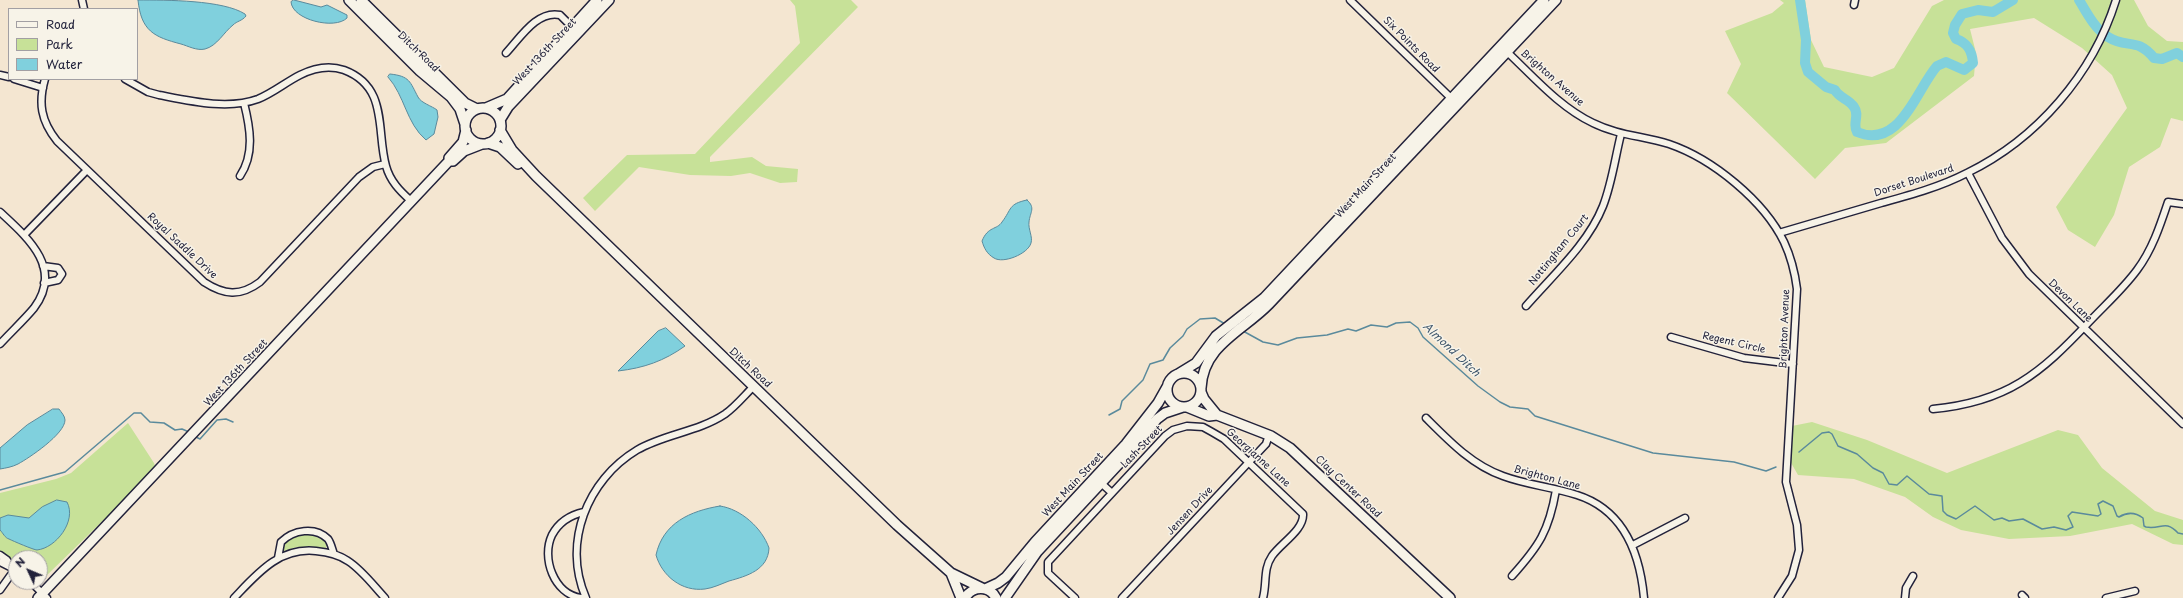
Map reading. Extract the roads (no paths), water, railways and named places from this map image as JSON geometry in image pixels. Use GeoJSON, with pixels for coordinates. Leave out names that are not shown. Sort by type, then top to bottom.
{"type":"FeatureCollection","features":[{"type":"Feature","properties":{"kind":"street","name":"Ditch Road"},"geometry":{"type":"LineString","coordinates":[[349,0],[420,71],[451,97],[460,108],[465,127]]}},
{"type":"Feature","properties":{"kind":"street","name":"Ditch Road"},"geometry":{"type":"LineString","coordinates":[[361,0],[466,103],[482,109]]}},
{"type":"Feature","properties":{"kind":"street","name":"West 136th Street"},"geometry":{"type":"LineString","coordinates":[[500,120],[508,107],[575,30],[597,0]]}},
{"type":"Feature","properties":{"kind":"street","name":"West 136th Street"},"geometry":{"type":"LineString","coordinates":[[482,109],[507,99],[575,30],[609,0]]}},
{"type":"Feature","properties":{"kind":"street","name":"Six Points Road"},"geometry":{"type":"LineString","coordinates":[[1350,0],[1454,101]]}},
{"type":"Feature","properties":{"kind":"street","name":"West Main Street"},"geometry":{"type":"LineString","coordinates":[[1504,49],[1544,0]]}},
{"type":"Feature","properties":{"kind":"street","name":"West Main Street"},"geometry":{"type":"LineString","coordinates":[[1178,374],[1196,364],[1220,332],[1264,298],[1504,49],[1556,0]]}},
{"type":"Feature","properties":{"kind":"street","name":"Dorset Boulevard"},"geometry":{"type":"LineString","coordinates":[[1779,233],[1932,188],[1968,173],[1996,157],[2036,125],[2072,86],[2097,46],[2116,0]]}},
{"type":"Feature","properties":{"kind":"street"},"geometry":{"type":"LineString","coordinates":[[506,53],[536,21],[543,17],[560,16],[575,30]]}},
{"type":"Feature","properties":{"kind":"street","name":"Brighton Avenue"},"geometry":{"type":"LineString","coordinates":[[1504,49],[1568,108],[1594,124],[1621,134],[1668,144],[1688,152],[1714,167],[1765,214],[1779,233],[1789,255],[1797,289],[1786,482],[1797,525],[1799,550],[1792,576],[1778,598]]}},
{"type":"Feature","properties":{"kind":"street"},"geometry":{"type":"LineString","coordinates":[[127,80],[148,92],[164,96],[217,103],[244,103],[270,94],[308,71],[330,67],[347,71],[364,83],[377,103],[386,164],[395,185],[410,200]]}},
{"type":"Feature","properties":{"kind":"street"},"geometry":{"type":"LineString","coordinates":[[17,80],[43,88]]}},
{"type":"Feature","properties":{"kind":"street","name":"Royal Saddle Drive"},"geometry":{"type":"LineString","coordinates":[[46,80],[43,88],[41,109],[46,126],[57,141],[204,282],[215,289],[233,294],[246,291],[260,282],[359,177],[373,167],[386,164]]}},
{"type":"Feature","properties":{"kind":"street","name":"West Main Street"},"geometry":{"type":"LineString","coordinates":[[1201,390],[1204,372],[1209,360],[1220,345],[1231,334],[1246,324],[1270,304],[1454,101]]}},
{"type":"Feature","properties":{"kind":"street"},"geometry":{"type":"LineString","coordinates":[[240,176],[248,161],[250,145],[249,126],[244,103]]}},
{"type":"Feature","properties":{"kind":"street"},"geometry":{"type":"LineString","coordinates":[[482,109],[494,112],[500,120],[500,130],[496,138],[485,143],[471,140],[465,127],[469,115],[482,109]]}},
{"type":"Feature","properties":{"kind":"street","name":"West 136th Street"},"geometry":{"type":"LineString","coordinates":[[449,161],[449,156],[463,142],[465,127]]}},
{"type":"Feature","properties":{"kind":"street","name":"Ditch Road"},"geometry":{"type":"LineString","coordinates":[[500,130],[512,150],[536,176],[753,387],[931,557],[951,573],[990,591],[996,598]]}},
{"type":"Feature","properties":{"kind":"street","name":"Nottingham Court"},"geometry":{"type":"LineString","coordinates":[[1526,306],[1577,247],[1597,219],[1608,191],[1621,134]]}},
{"type":"Feature","properties":{"kind":"street","name":"Ditch Road"},"geometry":{"type":"LineString","coordinates":[[485,143],[500,147],[526,171],[536,176]]}},
{"type":"Feature","properties":{"kind":"street","name":"West 136th Street"},"geometry":{"type":"LineString","coordinates":[[42,596],[410,200],[449,161],[453,161],[464,151],[485,143]]}},
{"type":"Feature","properties":{"kind":"street"},"geometry":{"type":"LineString","coordinates":[[24,235],[87,170]]}},
{"type":"Feature","properties":{"kind":"street","name":"Devon Lane"},"geometry":{"type":"LineString","coordinates":[[1968,173],[1992,220],[2010,250],[2044,291],[2183,424]]}},
{"type":"Feature","properties":{"kind":"street"},"geometry":{"type":"LineString","coordinates":[[1933,409],[1966,405],[1995,396],[2013,387],[2045,366],[2137,270],[2156,237],[2168,202],[2183,204]]}},
{"type":"Feature","properties":{"kind":"street"},"geometry":{"type":"LineString","coordinates":[[0,212],[24,235],[40,255],[43,266],[44,282],[41,295],[34,308],[0,344]]}},
{"type":"Feature","properties":{"kind":"street"},"geometry":{"type":"LineString","coordinates":[[43,266],[58,268],[62,274],[58,280],[44,282]]}},
{"type":"Feature","properties":{"kind":"street","name":"Regent Circle"},"geometry":{"type":"LineString","coordinates":[[1671,337],[1744,358],[1793,364]]}},
{"type":"Feature","properties":{"kind":"street"},"geometry":{"type":"LineString","coordinates":[[1178,374],[1188,374],[1194,377],[1201,390],[1197,401],[1185,407],[1175,405],[1169,399],[1167,387],[1172,378],[1178,374]]}},
{"type":"Feature","properties":{"kind":"street"},"geometry":{"type":"LineString","coordinates":[[586,598],[580,579],[577,555],[578,532],[584,512],[601,483],[627,456],[652,443],[716,420],[734,407],[753,387]]}},
{"type":"Feature","properties":{"kind":"street","name":"West Main Street"},"geometry":{"type":"LineString","coordinates":[[965,598],[971,591],[983,588],[1006,577],[1035,542],[1126,444],[1158,404],[1167,387]]}},
{"type":"Feature","properties":{"kind":"street","name":"Clay Center Road"},"geometry":{"type":"LineString","coordinates":[[1201,390],[1204,399],[1217,415]]}},
{"type":"Feature","properties":{"kind":"street","name":"West Main Street"},"geometry":{"type":"LineString","coordinates":[[1005,598],[1037,552],[1101,483],[1159,417],[1185,407]]}},
{"type":"Feature","properties":{"kind":"street","name":"Clay Center Road"},"geometry":{"type":"LineString","coordinates":[[1185,407],[1209,416],[1217,415],[1269,435],[1290,448],[1450,598]]}},
{"type":"Feature","properties":{"kind":"street","name":"Brighton Lane"},"geometry":{"type":"LineString","coordinates":[[1426,418],[1477,464],[1503,476],[1578,496],[1599,506],[1618,524],[1633,545],[1640,565],[1644,598]]}},
{"type":"Feature","properties":{"kind":"street","name":"Georgianne Lane"},"geometry":{"type":"LineString","coordinates":[[1192,426],[1203,427],[1219,436],[1299,508],[1303,516],[1302,523],[1276,551],[1268,564],[1263,598]]}},
{"type":"Feature","properties":{"kind":"street","name":"Lash Street"},"geometry":{"type":"LineString","coordinates":[[1075,598],[1051,575],[1047,568],[1051,558],[1168,433],[1178,428],[1192,426]]}},
{"type":"Feature","properties":{"kind":"street","name":"Jensen Drive"},"geometry":{"type":"LineString","coordinates":[[1122,598],[1266,444],[1269,435]]}},
{"type":"Feature","properties":{"kind":"street"},"geometry":{"type":"LineString","coordinates":[[1101,483],[1112,492]]}},
{"type":"Feature","properties":{"kind":"street"},"geometry":{"type":"LineString","coordinates":[[1512,576],[1532,554],[1543,536],[1556,490]]}},
{"type":"Feature","properties":{"kind":"street"},"geometry":{"type":"LineString","coordinates":[[580,598],[570,595],[557,583],[549,566],[548,552],[552,536],[562,522],[575,514],[584,512]]}},
{"type":"Feature","properties":{"kind":"street"},"geometry":{"type":"LineString","coordinates":[[1633,545],[1685,518]]}},
{"type":"Feature","properties":{"kind":"street"},"geometry":{"type":"LineString","coordinates":[[278,558],[281,542],[293,534],[302,531],[321,534],[330,542],[334,554]]}},
{"type":"Feature","properties":{"kind":"street"},"geometry":{"type":"LineString","coordinates":[[234,598],[258,572],[278,558],[300,550],[334,554],[355,566],[385,598]]}},
{"type":"Feature","properties":{"kind":"street"},"geometry":{"type":"LineString","coordinates":[[0,555],[8,562]]}},
{"type":"Feature","properties":{"kind":"street","name":"Ditch Road"},"geometry":{"type":"LineString","coordinates":[[951,573],[961,598]]}},
{"type":"Feature","properties":{"kind":"street"},"geometry":{"type":"LineString","coordinates":[[1905,598],[1906,588],[1912,576]]}},
{"type":"Feature","properties":{"kind":"street"},"geometry":{"type":"LineString","coordinates":[[0,590],[8,580]]}},
{"type":"Feature","properties":{"kind":"street"},"geometry":{"type":"LineString","coordinates":[[2106,598],[2135,591]]}},
{"type":"Feature","properties":{"kind":"water"},"geometry":{"type":"Polygon","coordinates":[[[138,0],[209,3],[235,9],[246,16],[233,25],[213,45],[205,49],[199,49],[163,39],[150,31],[142,19],[138,0]]]}},
{"type":"Feature","properties":{"kind":"water"},"geometry":{"type":"Polygon","coordinates":[[[294,0],[321,7],[327,5],[347,15],[347,18],[333,23],[324,23],[306,18],[298,14],[293,8],[291,2],[294,0]]]}},
{"type":"Feature","properties":{"kind":"water"},"geometry":{"type":"Polygon","coordinates":[[[390,74],[406,78],[419,99],[437,110],[438,117],[434,134],[426,140],[414,126],[394,84],[388,77],[390,74]]]}},
{"type":"Feature","properties":{"kind":"water"},"geometry":{"type":"Polygon","coordinates":[[[1027,200],[1032,208],[1029,225],[1031,243],[1029,247],[1015,257],[1009,259],[998,260],[994,258],[988,253],[984,246],[982,241],[984,236],[1000,224],[1013,205],[1027,200]]]}},
{"type":"Feature","properties":{"kind":"water"},"geometry":{"type":"Polygon","coordinates":[[[666,328],[685,346],[669,356],[653,363],[618,371],[658,331],[666,328]]]}},
{"type":"Feature","properties":{"kind":"water"},"geometry":{"type":"Polygon","coordinates":[[[53,409],[59,409],[65,419],[59,432],[46,445],[23,461],[14,466],[0,469],[0,448],[27,425],[53,409]]]}},
{"type":"Feature","properties":{"kind":"water"},"geometry":{"type":"Polygon","coordinates":[[[57,500],[67,502],[69,509],[67,525],[63,532],[57,539],[44,548],[37,550],[32,549],[5,537],[0,530],[0,518],[8,515],[29,518],[42,507],[57,500]]]}},
{"type":"Feature","properties":{"kind":"water"},"geometry":{"type":"Polygon","coordinates":[[[720,506],[743,515],[756,527],[769,548],[768,556],[761,567],[755,571],[743,577],[711,588],[697,589],[688,588],[681,585],[668,576],[659,563],[656,555],[660,544],[671,527],[679,520],[698,511],[720,506]]]}},
{"type":"Feature","properties":{"kind":"waterway"},"geometry":{"type":"LineString","coordinates":[[1800,0],[1806,40],[1805,63],[1808,72],[1826,87],[1835,90],[1839,95],[1852,104],[1856,110],[1855,126],[1857,132],[1872,135],[1885,133],[1896,125],[1905,115],[1929,76],[1937,66],[1946,62],[1964,70],[1973,63],[1969,48],[1964,43],[1956,39],[1953,33],[1955,25],[1962,14],[1978,10],[1993,12],[2013,0]]}},
{"type":"Feature","properties":{"kind":"waterway"},"geometry":{"type":"LineString","coordinates":[[2079,0],[2095,25],[2108,37],[2121,42],[2137,45],[2154,58],[2162,59],[2177,53],[2183,57]]}},
{"type":"Feature","properties":{"kind":"waterway","name":"Almond Ditch"},"geometry":{"type":"LineString","coordinates":[[1109,415],[1120,409],[1122,401],[1143,380],[1150,364],[1163,360],[1170,348],[1183,336],[1187,329],[1200,319],[1215,318],[1225,324]]}},
{"type":"Feature","properties":{"kind":"waterway","name":"Almond Ditch"},"geometry":{"type":"LineString","coordinates":[[1243,331],[1263,342],[1278,345],[1297,338],[1327,335],[1348,329],[1356,331],[1371,325],[1387,327],[1396,323],[1410,322],[1418,328],[1423,337],[1478,386],[1500,402],[1510,407],[1528,409],[1535,416],[1653,453],[1734,462],[1766,471],[1776,467]]}},
{"type":"Feature","properties":{"kind":"waterway"},"geometry":{"type":"LineString","coordinates":[[0,490],[65,472],[134,413],[141,413],[150,422],[164,423],[175,430],[182,429],[189,432]]}},
{"type":"Feature","properties":{"kind":"waterway"},"geometry":{"type":"LineString","coordinates":[[194,436],[200,439],[217,420],[226,419],[233,422]]}},
{"type":"Feature","properties":{"kind":"waterway","name":"Almond Ditch"},"geometry":{"type":"LineString","coordinates":[[1799,452],[1822,433],[1829,432],[1832,434],[1838,446],[1857,454],[1873,468],[1883,473],[1889,484],[1897,485],[1907,476],[1929,494],[1942,496],[1943,511],[1947,515],[1956,519],[1975,506],[1994,520],[2002,518],[2009,521],[2023,519],[2042,529],[2054,527],[2066,530],[2073,527],[2068,516],[2072,512],[2098,516],[2101,514],[2098,504],[2103,501],[2113,506],[2117,516],[2119,517],[2125,514],[2134,514],[2143,518],[2144,526],[2146,527],[2151,528],[2166,526],[2174,529],[2178,533],[2183,534]]}}]}
